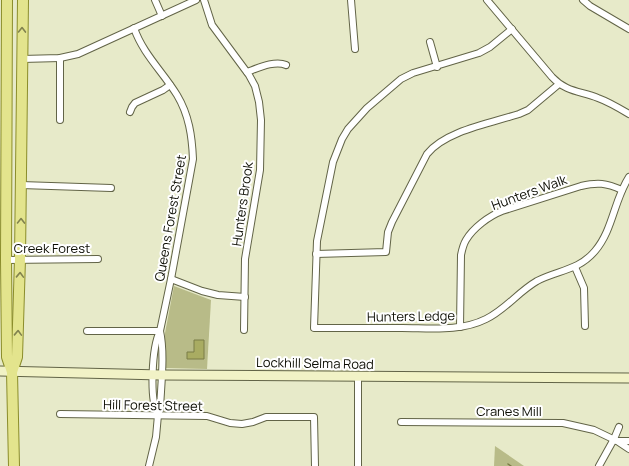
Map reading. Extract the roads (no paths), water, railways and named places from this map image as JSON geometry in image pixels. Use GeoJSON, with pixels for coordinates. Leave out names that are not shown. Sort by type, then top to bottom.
{"type":"FeatureCollection","features":[{"type":"Feature","properties":{"kind":"main road"},"geometry":{"type":"LineString","coordinates":[[7,0],[3,59],[7,357],[12,372],[14,466]]}},
{"type":"Feature","properties":{"kind":"main road"},"geometry":{"type":"LineString","coordinates":[[12,372],[17,357],[20,260],[23,0]]}},
{"type":"Feature","properties":{"kind":"main road"},"geometry":{"type":"LineString","coordinates":[[3,59],[22,59]]}},
{"type":"Feature","properties":{"kind":"main road","name":"Lockhill Selma Road"},"geometry":{"type":"LineString","coordinates":[[0,372],[358,377],[629,378]]}},
{"type":"Feature","properties":{"kind":"street"},"geometry":{"type":"LineString","coordinates":[[156,0],[162,16]]}},
{"type":"Feature","properties":{"kind":"street"},"geometry":{"type":"LineString","coordinates":[[22,59],[60,58],[84,52],[196,0]]}},
{"type":"Feature","properties":{"kind":"street","name":"Hunters Brook"},"geometry":{"type":"LineString","coordinates":[[204,0],[212,25],[247,72],[254,86],[258,98],[261,120],[260,176],[245,259],[244,330]]}},
{"type":"Feature","properties":{"kind":"street"},"geometry":{"type":"LineString","coordinates":[[351,0],[355,49]]}},
{"type":"Feature","properties":{"kind":"street"},"geometry":{"type":"LineString","coordinates":[[487,0],[559,84],[572,91],[608,102],[629,114]]}},
{"type":"Feature","properties":{"kind":"street"},"geometry":{"type":"LineString","coordinates":[[583,0],[590,6],[629,29]]}},
{"type":"Feature","properties":{"kind":"street","name":"Queens Forest Street"},"geometry":{"type":"LineString","coordinates":[[134,28],[138,41],[170,85],[184,108],[189,121],[193,147],[193,159],[160,330],[162,338],[157,375],[160,409],[156,437],[149,466]]}},
{"type":"Feature","properties":{"kind":"street"},"geometry":{"type":"LineString","coordinates":[[512,29],[479,54],[413,73],[396,82],[367,108],[348,129],[342,139],[333,162],[316,254],[386,252],[388,232],[392,222],[427,154],[434,147],[442,140],[453,135],[528,110],[559,84]]}},
{"type":"Feature","properties":{"kind":"street"},"geometry":{"type":"LineString","coordinates":[[430,42],[437,67]]}},
{"type":"Feature","properties":{"kind":"street"},"geometry":{"type":"LineString","coordinates":[[60,58],[60,120]]}},
{"type":"Feature","properties":{"kind":"street"},"geometry":{"type":"LineString","coordinates":[[247,72],[274,64],[281,63],[286,65]]}},
{"type":"Feature","properties":{"kind":"street"},"geometry":{"type":"LineString","coordinates":[[130,112],[135,103],[163,90],[170,85]]}},
{"type":"Feature","properties":{"kind":"street","name":"Hunters Ledge"},"geometry":{"type":"LineString","coordinates":[[316,254],[314,328],[460,327],[475,324],[502,310],[535,282],[575,267],[590,257],[603,240],[622,190],[629,177]]}},
{"type":"Feature","properties":{"kind":"street","name":"Hunters Walk"},"geometry":{"type":"LineString","coordinates":[[460,327],[460,255],[469,235],[495,214],[581,186],[593,183],[603,183],[622,190]]}},
{"type":"Feature","properties":{"kind":"street"},"geometry":{"type":"LineString","coordinates":[[21,185],[111,188]]}},
{"type":"Feature","properties":{"kind":"street","name":"Creek Forest"},"geometry":{"type":"LineString","coordinates":[[6,260],[98,259]]}},
{"type":"Feature","properties":{"kind":"street"},"geometry":{"type":"LineString","coordinates":[[575,267],[584,288],[585,326]]}},
{"type":"Feature","properties":{"kind":"street"},"geometry":{"type":"LineString","coordinates":[[171,279],[202,291],[218,295],[245,297]]}},
{"type":"Feature","properties":{"kind":"street"},"geometry":{"type":"LineString","coordinates":[[87,331],[160,330]]}},
{"type":"Feature","properties":{"kind":"street"},"geometry":{"type":"LineString","coordinates":[[358,377],[358,466]]}},
{"type":"Feature","properties":{"kind":"street","name":"Hill Forest Street"},"geometry":{"type":"LineString","coordinates":[[60,414],[207,416],[230,423],[242,424],[266,417],[314,416],[315,466]]}},
{"type":"Feature","properties":{"kind":"street","name":"Cranes Mill"},"geometry":{"type":"LineString","coordinates":[[401,422],[563,422],[590,429],[615,440],[629,449]]}},
{"type":"Feature","properties":{"kind":"street"},"geometry":{"type":"LineString","coordinates":[[598,466],[615,440],[619,427]]}},
{"type":"Feature","properties":{"kind":"street","name":"Cranes Mill"},"geometry":{"type":"LineString","coordinates":[[615,440],[629,441]]}}]}
